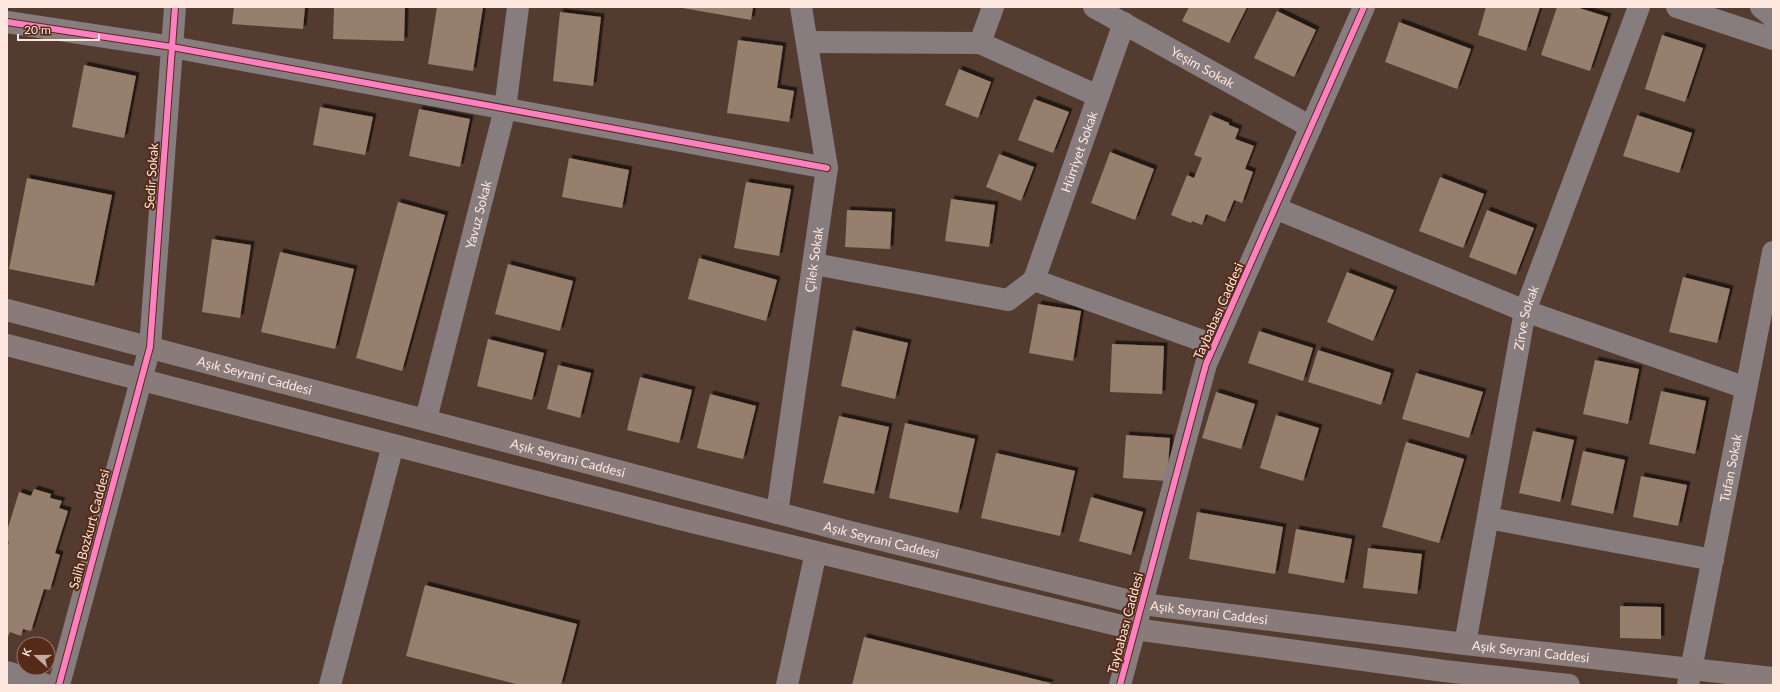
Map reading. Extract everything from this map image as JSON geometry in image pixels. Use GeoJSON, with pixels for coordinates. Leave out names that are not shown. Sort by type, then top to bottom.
{"type":"FeatureCollection","features":[{"type":"Feature","properties":{"kind":"main road","name":"Aşık Seyrani Caddesi"},"geometry":{"type":"LineString","coordinates":[[7,310],[426,419],[777,513],[1142,604],[1465,644],[1690,677],[1729,679],[1773,678]]}},
{"type":"Feature","properties":{"kind":"main road"},"geometry":{"type":"LineString","coordinates":[[7,345],[676,518],[1134,630],[1569,685]]}},
{"type":"Feature","properties":{"kind":"street","name":"Sedir Sokak"},"geometry":{"type":"LineString","coordinates":[[142,380],[150,347],[175,7]]}},
{"type":"Feature","properties":{"kind":"street","name":"Yavuz Sokak"},"geometry":{"type":"LineString","coordinates":[[426,419],[505,109],[518,7]]}},
{"type":"Feature","properties":{"kind":"street","name":"Çilek Sokak"},"geometry":{"type":"LineString","coordinates":[[777,513],[827,168],[801,7]]}},
{"type":"Feature","properties":{"kind":"street"},"geometry":{"type":"LineString","coordinates":[[980,43],[993,7]]}},
{"type":"Feature","properties":{"kind":"street","name":"Yeşim Sokak"},"geometry":{"type":"LineString","coordinates":[[1094,7],[1311,127]]}},
{"type":"Feature","properties":{"kind":"street","name":"Taybabası Caddesi"},"geometry":{"type":"LineString","coordinates":[[1120,685],[1206,364],[1364,7]]}},
{"type":"Feature","properties":{"kind":"street","name":"Zirve Sokak"},"geometry":{"type":"LineString","coordinates":[[1465,644],[1525,311],[1639,7]]}},
{"type":"Feature","properties":{"kind":"street"},"geometry":{"type":"LineString","coordinates":[[1676,7],[1773,39]]}},
{"type":"Feature","properties":{"kind":"street"},"geometry":{"type":"LineString","coordinates":[[1761,7],[1773,17]]}},
{"type":"Feature","properties":{"kind":"street"},"geometry":{"type":"LineString","coordinates":[[7,22],[172,47],[827,168]]}},
{"type":"Feature","properties":{"kind":"street","name":"Hürriyet Sokak"},"geometry":{"type":"LineString","coordinates":[[1034,280],[1124,23]]}},
{"type":"Feature","properties":{"kind":"street"},"geometry":{"type":"LineString","coordinates":[[807,42],[980,43],[1098,96]]}},
{"type":"Feature","properties":{"kind":"street"},"geometry":{"type":"LineString","coordinates":[[1274,208],[1525,311],[1746,388]]}},
{"type":"Feature","properties":{"kind":"street","name":"Tufan Sokak"},"geometry":{"type":"LineString","coordinates":[[1690,677],[1773,252]]}},
{"type":"Feature","properties":{"kind":"street"},"geometry":{"type":"LineString","coordinates":[[814,264],[1008,300],[1034,280],[1214,345]]}},
{"type":"Feature","properties":{"kind":"street","name":"Salih Bozkurt Caddesi"},"geometry":{"type":"LineString","coordinates":[[58,685],[142,380]]}},
{"type":"Feature","properties":{"kind":"street"},"geometry":{"type":"LineString","coordinates":[[330,685],[393,445]]}},
{"type":"Feature","properties":{"kind":"street"},"geometry":{"type":"LineString","coordinates":[[1488,518],[1713,560]]}},
{"type":"Feature","properties":{"kind":"street"},"geometry":{"type":"LineString","coordinates":[[787,685],[816,552]]}},
{"type":"Feature","properties":{"kind":"street"},"geometry":{"type":"LineString","coordinates":[[7,672],[46,685]]}},
{"type":"Feature","properties":{"kind":"building"},"geometry":{"type":"Polygon","coordinates":[[[234,7],[305,7],[303,29],[232,24],[234,7]]]}},
{"type":"Feature","properties":{"kind":"building"},"geometry":{"type":"Polygon","coordinates":[[[334,7],[405,7],[404,41],[333,39],[334,7]]]}},
{"type":"Feature","properties":{"kind":"building"},"geometry":{"type":"Polygon","coordinates":[[[437,7],[483,7],[473,71],[428,64],[437,7]]]}},
{"type":"Feature","properties":{"kind":"building"},"geometry":{"type":"Polygon","coordinates":[[[677,7],[753,7],[751,20],[677,7]]]}},
{"type":"Feature","properties":{"kind":"building"},"geometry":{"type":"Polygon","coordinates":[[[1189,7],[1247,7],[1229,43],[1182,21],[1189,7]]]}},
{"type":"Feature","properties":{"kind":"building"},"geometry":{"type":"Polygon","coordinates":[[[1486,7],[1540,7],[1526,51],[1478,35],[1486,7]]]}},
{"type":"Feature","properties":{"kind":"building"},"geometry":{"type":"Polygon","coordinates":[[[1557,7],[1576,7],[1608,17],[1590,71],[1541,55],[1557,7]]]}},
{"type":"Feature","properties":{"kind":"building"},"geometry":{"type":"Polygon","coordinates":[[[1277,11],[1316,30],[1294,77],[1254,58],[1277,11]]]}},
{"type":"Feature","properties":{"kind":"building"},"geometry":{"type":"Polygon","coordinates":[[[560,12],[601,17],[593,86],[553,81],[560,12]]]}},
{"type":"Feature","properties":{"kind":"building"},"geometry":{"type":"Polygon","coordinates":[[[1399,22],[1471,49],[1457,89],[1385,62],[1399,22]]]}},
{"type":"Feature","properties":{"kind":"building"},"geometry":{"type":"Polygon","coordinates":[[[1662,35],[1703,48],[1685,102],[1645,89],[1662,35]]]}},
{"type":"Feature","properties":{"kind":"building"},"geometry":{"type":"Polygon","coordinates":[[[738,40],[783,46],[777,88],[794,91],[789,122],[727,113],[738,40]]]}},
{"type":"Feature","properties":{"kind":"building"},"geometry":{"type":"Polygon","coordinates":[[[84,65],[136,76],[124,138],[72,127],[84,65]]]}},
{"type":"Feature","properties":{"kind":"building"},"geometry":{"type":"Polygon","coordinates":[[[959,69],[991,82],[978,118],[945,105],[959,69]]]}},
{"type":"Feature","properties":{"kind":"building"},"geometry":{"type":"Polygon","coordinates":[[[1034,99],[1069,112],[1053,153],[1018,140],[1034,99]]]}},
{"type":"Feature","properties":{"kind":"building"},"geometry":{"type":"Polygon","coordinates":[[[320,107],[373,117],[365,155],[313,145],[320,107]]]}},
{"type":"Feature","properties":{"kind":"building"},"geometry":{"type":"Polygon","coordinates":[[[419,109],[470,119],[460,167],[409,156],[419,109]]]}},
{"type":"Feature","properties":{"kind":"building"},"geometry":{"type":"Polygon","coordinates":[[[1210,115],[1239,129],[1235,139],[1254,146],[1245,169],[1253,172],[1242,203],[1234,200],[1225,222],[1206,214],[1202,225],[1192,221],[1191,223],[1171,215],[1187,175],[1194,178],[1202,158],[1194,155],[1210,115]]]}},
{"type":"Feature","properties":{"kind":"building"},"geometry":{"type":"Polygon","coordinates":[[[1637,115],[1692,133],[1679,173],[1623,156],[1637,115]]]}},
{"type":"Feature","properties":{"kind":"building"},"geometry":{"type":"Polygon","coordinates":[[[1110,152],[1154,169],[1135,220],[1091,203],[1110,152]]]}},
{"type":"Feature","properties":{"kind":"building"},"geometry":{"type":"Polygon","coordinates":[[[999,154],[1034,167],[1021,201],[986,187],[999,154]]]}},
{"type":"Feature","properties":{"kind":"building"},"geometry":{"type":"Polygon","coordinates":[[[569,158],[629,170],[622,208],[562,197],[569,158]]]}},
{"type":"Feature","properties":{"kind":"building"},"geometry":{"type":"Polygon","coordinates":[[[1440,177],[1484,194],[1463,248],[1419,231],[1440,177]]]}},
{"type":"Feature","properties":{"kind":"building"},"geometry":{"type":"Polygon","coordinates":[[[27,178],[112,195],[94,286],[9,269],[27,178]]]}},
{"type":"Feature","properties":{"kind":"building"},"geometry":{"type":"Polygon","coordinates":[[[746,182],[791,189],[779,256],[734,248],[746,182]]]}},
{"type":"Feature","properties":{"kind":"building"},"geometry":{"type":"Polygon","coordinates":[[[951,199],[995,205],[989,247],[945,241],[951,199]]]}},
{"type":"Feature","properties":{"kind":"building"},"geometry":{"type":"Polygon","coordinates":[[[398,202],[445,215],[402,371],[356,358],[398,202]]]}},
{"type":"Feature","properties":{"kind":"building"},"geometry":{"type":"Polygon","coordinates":[[[847,210],[892,212],[890,249],[845,247],[847,210]]]}},
{"type":"Feature","properties":{"kind":"building"},"geometry":{"type":"Polygon","coordinates":[[[1487,210],[1534,228],[1516,275],[1469,257],[1487,210]]]}},
{"type":"Feature","properties":{"kind":"building"},"geometry":{"type":"Polygon","coordinates":[[[212,239],[251,245],[240,318],[202,312],[212,239]]]}},
{"type":"Feature","properties":{"kind":"building"},"geometry":{"type":"Polygon","coordinates":[[[280,252],[354,269],[335,349],[261,332],[280,252]]]}},
{"type":"Feature","properties":{"kind":"building"},"geometry":{"type":"Polygon","coordinates":[[[699,258],[777,280],[766,321],[688,299],[699,258]]]}},
{"type":"Feature","properties":{"kind":"building"},"geometry":{"type":"Polygon","coordinates":[[[508,264],[573,281],[560,331],[495,314],[508,264]]]}},
{"type":"Feature","properties":{"kind":"building"},"geometry":{"type":"Polygon","coordinates":[[[1347,272],[1394,290],[1373,341],[1327,322],[1347,272]]]}},
{"type":"Feature","properties":{"kind":"building"},"geometry":{"type":"Polygon","coordinates":[[[1683,277],[1730,289],[1717,343],[1669,332],[1683,277]]]}},
{"type":"Feature","properties":{"kind":"building"},"geometry":{"type":"Polygon","coordinates":[[[1038,304],[1081,311],[1073,361],[1029,353],[1038,304]]]}},
{"type":"Feature","properties":{"kind":"building"},"geometry":{"type":"Polygon","coordinates":[[[853,330],[908,343],[895,399],[841,386],[853,330]]]}},
{"type":"Feature","properties":{"kind":"building"},"geometry":{"type":"Polygon","coordinates":[[[1259,331],[1313,348],[1303,381],[1248,363],[1259,331]]]}},
{"type":"Feature","properties":{"kind":"building"},"geometry":{"type":"Polygon","coordinates":[[[488,339],[544,353],[532,400],[477,386],[488,339]]]}},
{"type":"Feature","properties":{"kind":"building"},"geometry":{"type":"Polygon","coordinates":[[[1112,344],[1164,346],[1162,394],[1110,392],[1112,344]]]}},
{"type":"Feature","properties":{"kind":"building"},"geometry":{"type":"Polygon","coordinates":[[[1318,350],[1391,373],[1381,405],[1308,382],[1318,350]]]}},
{"type":"Feature","properties":{"kind":"building"},"geometry":{"type":"Polygon","coordinates":[[[1595,360],[1639,369],[1628,424],[1583,414],[1595,360]]]}},
{"type":"Feature","properties":{"kind":"building"},"geometry":{"type":"Polygon","coordinates":[[[558,365],[591,373],[580,418],[547,409],[558,365]]]}},
{"type":"Feature","properties":{"kind":"building"},"geometry":{"type":"Polygon","coordinates":[[[1416,373],[1483,392],[1469,438],[1402,419],[1416,373]]]}},
{"type":"Feature","properties":{"kind":"building"},"geometry":{"type":"Polygon","coordinates":[[[640,377],[692,390],[679,443],[627,430],[640,377]]]}},
{"type":"Feature","properties":{"kind":"building"},"geometry":{"type":"Polygon","coordinates":[[[1661,391],[1706,401],[1695,454],[1649,444],[1661,391]]]}},
{"type":"Feature","properties":{"kind":"building"},"geometry":{"type":"Polygon","coordinates":[[[1216,392],[1255,404],[1241,449],[1202,438],[1216,392]]]}},
{"type":"Feature","properties":{"kind":"building"},"geometry":{"type":"Polygon","coordinates":[[[710,394],[756,406],[743,459],[697,448],[710,394]]]}},
{"type":"Feature","properties":{"kind":"building"},"geometry":{"type":"Polygon","coordinates":[[[1276,415],[1319,428],[1303,481],[1260,468],[1276,415]]]}},
{"type":"Feature","properties":{"kind":"building"},"geometry":{"type":"Polygon","coordinates":[[[839,416],[889,427],[874,494],[823,483],[839,416]]]}},
{"type":"Feature","properties":{"kind":"building"},"geometry":{"type":"Polygon","coordinates":[[[905,423],[975,439],[958,513],[889,498],[905,423]]]}},
{"type":"Feature","properties":{"kind":"building"},"geometry":{"type":"Polygon","coordinates":[[[1533,431],[1574,440],[1560,502],[1519,493],[1533,431]]]}},
{"type":"Feature","properties":{"kind":"building"},"geometry":{"type":"Polygon","coordinates":[[[1126,435],[1170,438],[1167,481],[1123,478],[1126,435]]]}},
{"type":"Feature","properties":{"kind":"building"},"geometry":{"type":"Polygon","coordinates":[[[1406,442],[1464,459],[1439,543],[1382,527],[1406,442]]]}},
{"type":"Feature","properties":{"kind":"building"},"geometry":{"type":"Polygon","coordinates":[[[1583,451],[1625,460],[1613,514],[1571,505],[1583,451]]]}},
{"type":"Feature","properties":{"kind":"building"},"geometry":{"type":"Polygon","coordinates":[[[996,453],[1075,471],[1060,536],[981,518],[996,453]]]}},
{"type":"Feature","properties":{"kind":"building"},"geometry":{"type":"Polygon","coordinates":[[[1641,476],[1687,485],[1678,526],[1633,517],[1641,476]]]}},
{"type":"Feature","properties":{"kind":"building"},"geometry":{"type":"Polygon","coordinates":[[[34,489],[51,494],[50,498],[62,501],[59,508],[68,511],[55,553],[60,555],[50,590],[44,589],[31,631],[23,629],[21,636],[10,632],[7,636],[7,547],[9,542],[7,541],[7,531],[19,492],[31,496],[34,489]]]}},
{"type":"Feature","properties":{"kind":"building"},"geometry":{"type":"Polygon","coordinates":[[[1091,497],[1143,512],[1131,555],[1079,541],[1091,497]]]}},
{"type":"Feature","properties":{"kind":"building"},"geometry":{"type":"Polygon","coordinates":[[[1197,512],[1283,527],[1275,574],[1189,559],[1197,512]]]}},
{"type":"Feature","properties":{"kind":"building"},"geometry":{"type":"Polygon","coordinates":[[[1296,529],[1352,539],[1344,583],[1288,573],[1296,529]]]}},
{"type":"Feature","properties":{"kind":"building"},"geometry":{"type":"Polygon","coordinates":[[[1368,548],[1422,554],[1417,594],[1363,588],[1368,548]]]}},
{"type":"Feature","properties":{"kind":"building"},"geometry":{"type":"Polygon","coordinates":[[[425,585],[577,624],[561,685],[520,685],[406,656],[425,585]]]}},
{"type":"Feature","properties":{"kind":"building"},"geometry":{"type":"Polygon","coordinates":[[[1620,606],[1661,607],[1661,639],[1620,638],[1620,606]]]}},
{"type":"Feature","properties":{"kind":"building"},"geometry":{"type":"Polygon","coordinates":[[[864,637],[1050,683],[1050,685],[852,685],[864,637]]]}},
{"type":"Feature","properties":{"kind":"cycle path"},"geometry":{"type":"LineString","coordinates":[[59,685],[150,347],[175,7]]}},
{"type":"Feature","properties":{"kind":"cycle path"},"geometry":{"type":"LineString","coordinates":[[1120,685],[1206,364],[1364,7]]}},
{"type":"Feature","properties":{"kind":"cycle path"},"geometry":{"type":"LineString","coordinates":[[7,22],[172,47],[827,168]]}}]}
